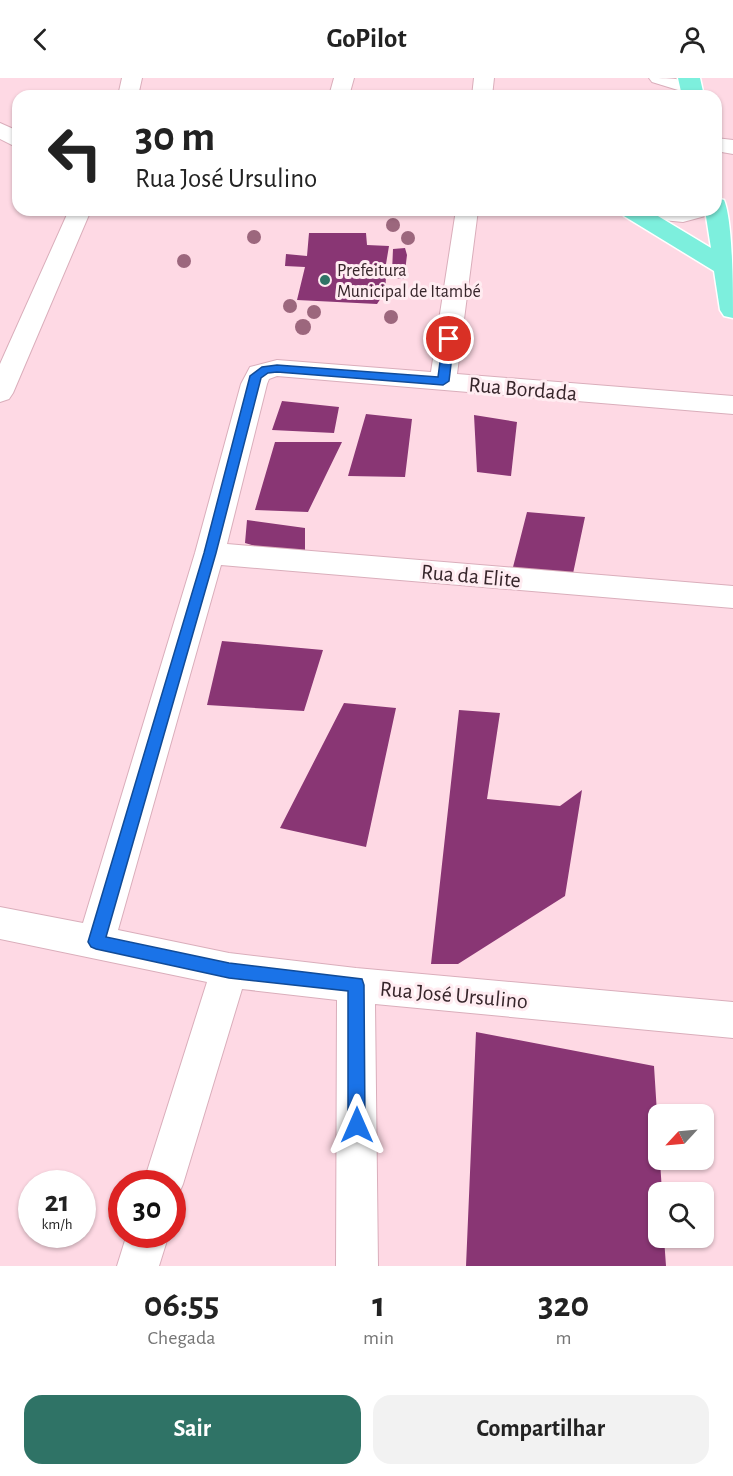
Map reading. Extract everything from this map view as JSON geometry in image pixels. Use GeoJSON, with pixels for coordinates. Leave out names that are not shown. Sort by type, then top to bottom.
{"type":"FeatureCollection","features":[{"type":"Feature","properties":{"kind":"main road"},"geometry":{"type":"LineString","coordinates":[[642,216],[725,267]]}},
{"type":"Feature","properties":{"kind":"main road"},"geometry":{"type":"LineString","coordinates":[[717,216],[733,310]]}},
{"type":"Feature","properties":{"kind":"street"},"geometry":{"type":"LineString","coordinates":[[659,78],[691,87]]}},
{"type":"Feature","properties":{"kind":"street"},"geometry":{"type":"LineString","coordinates":[[0,393],[7,367],[77,216]]}},
{"type":"Feature","properties":{"kind":"street"},"geometry":{"type":"LineString","coordinates":[[443,381],[465,216]]}},
{"type":"Feature","properties":{"kind":"street","name":"Rua Bordada"},"geometry":{"type":"LineString","coordinates":[[210,553],[256,376],[266,369],[277,368],[733,405]]}},
{"type":"Feature","properties":{"kind":"street"},"geometry":{"type":"LineString","coordinates":[[96,942],[210,553]]}},
{"type":"Feature","properties":{"kind":"street","name":"Rua da Elite"},"geometry":{"type":"LineString","coordinates":[[210,553],[733,597]]}},
{"type":"Feature","properties":{"kind":"street","name":"Rua José Ursulino"},"geometry":{"type":"LineString","coordinates":[[0,923],[229,970],[356,985],[733,1020]]}},
{"type":"Feature","properties":{"kind":"street"},"geometry":{"type":"LineString","coordinates":[[168,1170],[229,970]]}},
{"type":"Feature","properties":{"kind":"street"},"geometry":{"type":"LineString","coordinates":[[356,985],[357,1266]]}},
{"type":"Feature","properties":{"kind":"street"},"geometry":{"type":"LineString","coordinates":[[138,1266],[144,1248]]}},
{"type":"Feature","properties":{"kind":"building"},"geometry":{"type":"Polygon","coordinates":[[[309,233],[366,233],[367,245],[389,246],[385,270],[392,272],[393,249],[405,248],[407,255],[404,279],[386,277],[385,292],[377,304],[297,300],[305,267],[285,266],[286,254],[307,256],[309,233]]]}},
{"type":"Feature","properties":{"kind":"building"},"geometry":{"type":"Polygon","coordinates":[[[282,401],[339,407],[334,433],[272,430],[282,401]]]}},
{"type":"Feature","properties":{"kind":"building"},"geometry":{"type":"Polygon","coordinates":[[[366,414],[412,419],[405,477],[348,476],[366,414]]]}},
{"type":"Feature","properties":{"kind":"building"},"geometry":{"type":"Polygon","coordinates":[[[474,415],[517,422],[511,476],[477,472],[474,415]]]}},
{"type":"Feature","properties":{"kind":"building"},"geometry":{"type":"Polygon","coordinates":[[[275,442],[342,442],[308,512],[255,510],[275,442]]]}},
{"type":"Feature","properties":{"kind":"building"},"geometry":{"type":"Polygon","coordinates":[[[527,512],[585,517],[571,583],[513,567],[527,512]]]}},
{"type":"Feature","properties":{"kind":"building"},"geometry":{"type":"Polygon","coordinates":[[[247,520],[305,528],[305,561],[245,543],[247,520]]]}},
{"type":"Feature","properties":{"kind":"building"},"geometry":{"type":"Polygon","coordinates":[[[222,641],[323,650],[304,711],[207,705],[222,641]]]}},
{"type":"Feature","properties":{"kind":"building"},"geometry":{"type":"Polygon","coordinates":[[[344,703],[396,708],[366,847],[280,828],[344,703]]]}},
{"type":"Feature","properties":{"kind":"building"},"geometry":{"type":"Polygon","coordinates":[[[459,710],[500,713],[487,799],[560,806],[582,790],[565,896],[458,964],[431,964],[459,710]]]}},
{"type":"Feature","properties":{"kind":"building"},"geometry":{"type":"Polygon","coordinates":[[[476,1032],[654,1066],[656,1104],[648,1104],[648,1170],[661,1170],[661,1182],[648,1182],[648,1248],[665,1248],[666,1266],[466,1266],[476,1032]]]}},
{"type":"Feature","properties":{"kind":"place","name":"Prefeitura Municipal de Itambé"},"geometry":{"type":"Point","coordinates":[325,280]}},
{"type":"Feature","properties":{"kind":"route"},"geometry":{"type":"LineString","coordinates":[[357,1125],[356,985],[229,970],[96,942],[210,553],[256,376],[266,369],[277,368],[443,381],[449,339]]}}]}
